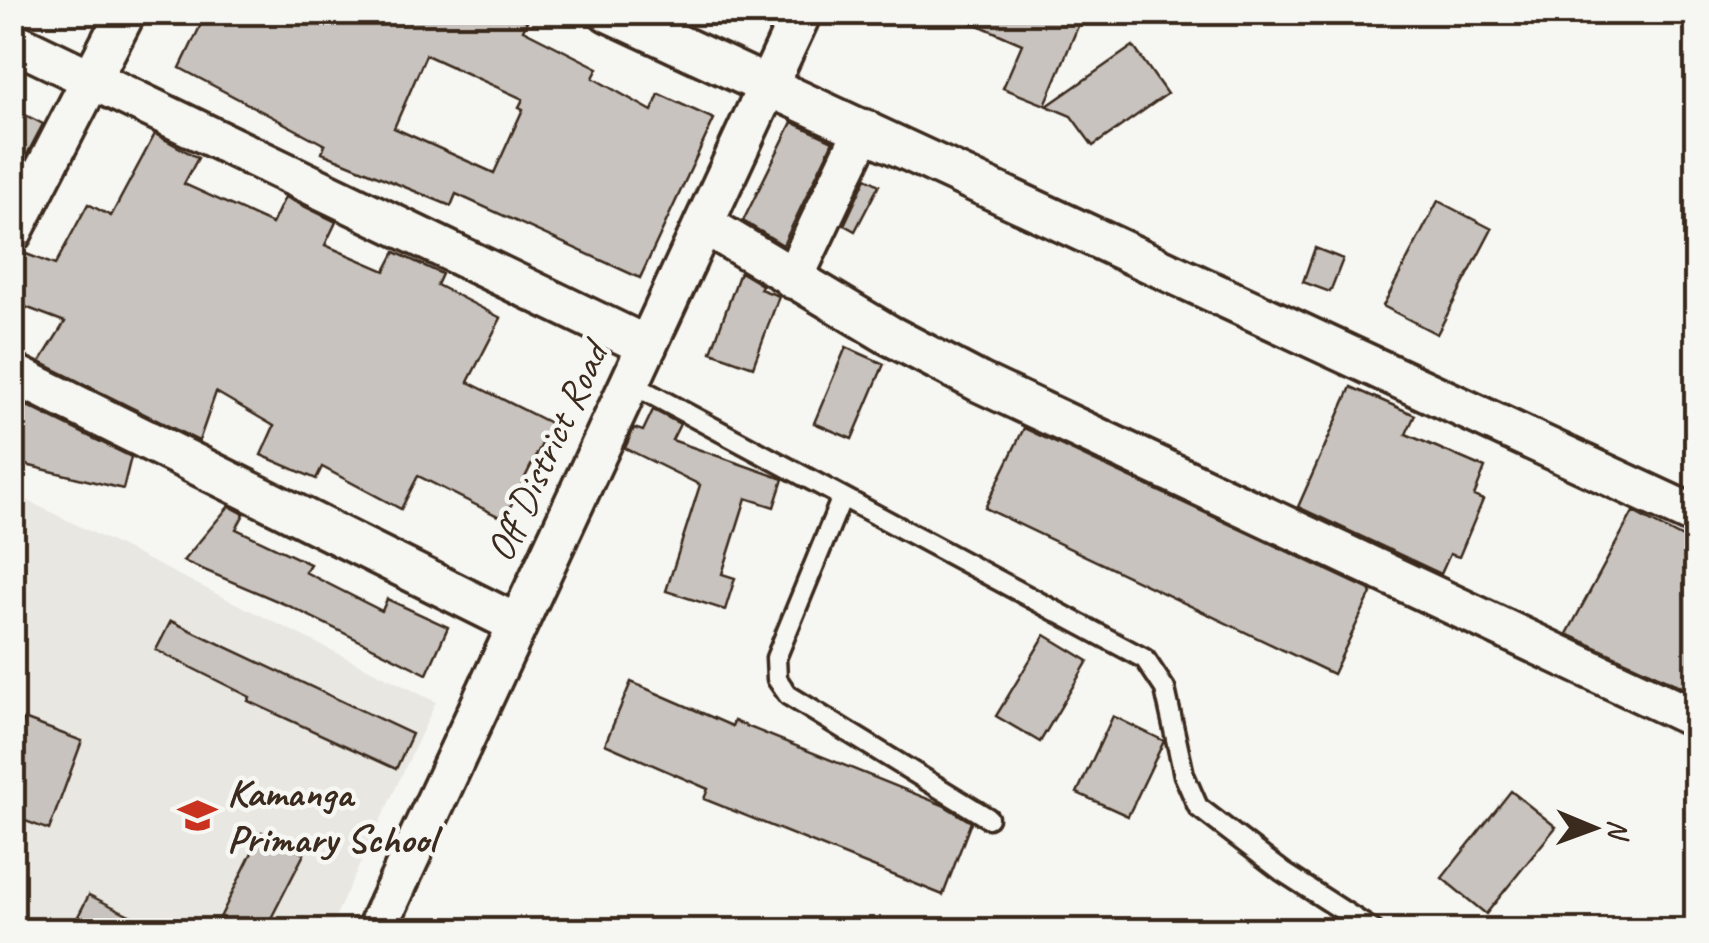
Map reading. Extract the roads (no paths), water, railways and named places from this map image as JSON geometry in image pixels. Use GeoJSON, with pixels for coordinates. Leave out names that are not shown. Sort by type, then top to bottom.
{"type":"FeatureCollection","features":[{"type":"Feature","properties":{"kind":"street"},"geometry":{"type":"LineString","coordinates":[[12,233],[126,12]]}},
{"type":"Feature","properties":{"kind":"street"},"geometry":{"type":"LineString","coordinates":[[608,12],[1696,516]]}},
{"type":"Feature","properties":{"kind":"street","name":"Off District Road"},"geometry":{"type":"LineString","coordinates":[[376,930],[802,12]]}},
{"type":"Feature","properties":{"kind":"street"},"geometry":{"type":"LineString","coordinates":[[12,41],[647,346]]}},
{"type":"Feature","properties":{"kind":"street"},"geometry":{"type":"LineString","coordinates":[[793,279],[864,129]]}},
{"type":"Feature","properties":{"kind":"street"},"geometry":{"type":"LineString","coordinates":[[704,224],[793,279],[979,382],[1696,719]]}},
{"type":"Feature","properties":{"kind":"street"},"geometry":{"type":"LineString","coordinates":[[12,373],[515,624]]}},
{"type":"Feature","properties":{"kind":"lane"},"geometry":{"type":"LineString","coordinates":[[630,384],[1144,660],[1165,688],[1184,775],[1198,807],[1282,872],[1373,930]]}},
{"type":"Feature","properties":{"kind":"lane"},"geometry":{"type":"LineString","coordinates":[[842,497],[776,658],[777,679],[788,695],[988,818]]}},
{"type":"Feature","properties":{"kind":"place","name":"Kamanga Primary School"},"geometry":{"type":"Point","coordinates":[197,816]}}]}
